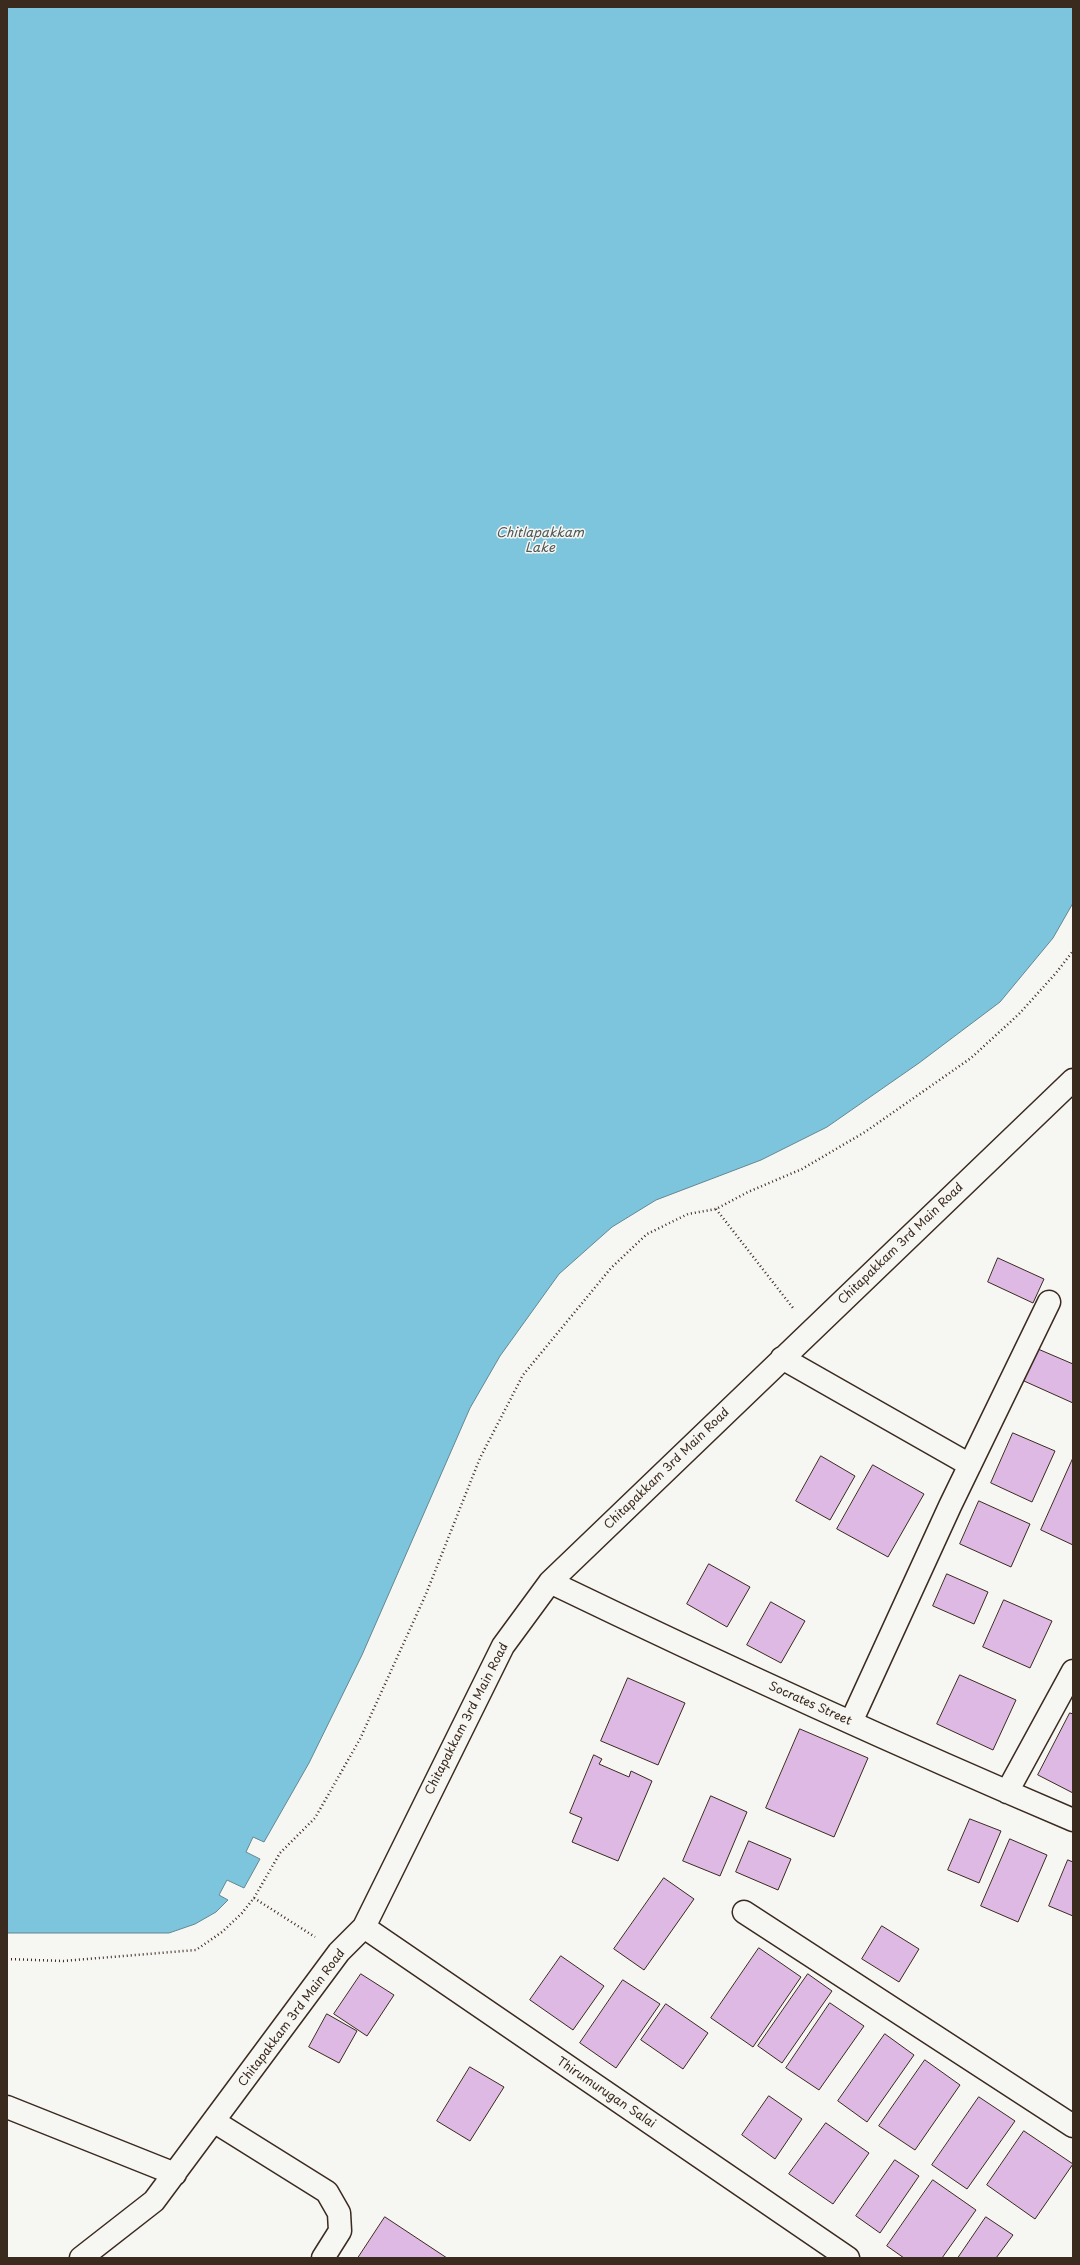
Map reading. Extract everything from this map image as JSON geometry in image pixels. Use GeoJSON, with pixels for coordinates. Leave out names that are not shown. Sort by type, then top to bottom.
{"type":"FeatureCollection","features":[{"type":"Feature","properties":{"kind":"street","name":"Chitapakkam 3rd Main Road"},"geometry":{"type":"LineString","coordinates":[[81,2258],[154,2201],[339,1952],[364,1927],[503,1646],[550,1582],[1073,1080]]}},
{"type":"Feature","properties":{"kind":"street"},"geometry":{"type":"LineString","coordinates":[[851,1722],[970,1465],[1049,1302]]}},
{"type":"Feature","properties":{"kind":"street"},"geometry":{"type":"LineString","coordinates":[[782,1358],[970,1465]]}},
{"type":"Feature","properties":{"kind":"street","name":"Socrates Street"},"geometry":{"type":"LineString","coordinates":[[550,1582],[712,1660],[1073,1820]]}},
{"type":"Feature","properties":{"kind":"street"},"geometry":{"type":"LineString","coordinates":[[1007,1792],[1073,1671]]}},
{"type":"Feature","properties":{"kind":"street"},"geometry":{"type":"LineString","coordinates":[[744,1912],[1073,2126]]}},
{"type":"Feature","properties":{"kind":"street","name":"Thirumurugan Salai"},"geometry":{"type":"LineString","coordinates":[[364,1927],[848,2258]]}},
{"type":"Feature","properties":{"kind":"street"},"geometry":{"type":"LineString","coordinates":[[7,2107],[175,2174]]}},
{"type":"Feature","properties":{"kind":"street"},"geometry":{"type":"LineString","coordinates":[[214,2122],[327,2192],[339,2213],[340,2231],[323,2258]]}},
{"type":"Feature","properties":{"kind":"path"},"geometry":{"type":"LineString","coordinates":[[7,1959],[63,1961],[140,1956],[196,1950],[222,1932],[242,1913],[254,1898],[280,1853],[315,1818],[360,1739],[426,1594],[480,1458],[523,1375],[611,1268],[647,1234],[688,1214],[716,1209],[748,1192],[802,1169],[864,1132],[971,1058],[1019,1014],[1056,973],[1073,951]]}},
{"type":"Feature","properties":{"kind":"path"},"geometry":{"type":"LineString","coordinates":[[716,1209],[811,1331]]}},
{"type":"Feature","properties":{"kind":"path"},"geometry":{"type":"LineString","coordinates":[[254,1898],[287,1919]]}},
{"type":"Feature","properties":{"kind":"water","name":"Chitlapakkam Lake"},"geometry":{"type":"Polygon","coordinates":[[[7,7],[1073,7],[1073,903],[1053,938],[1000,1002],[919,1063],[827,1127],[761,1160],[656,1200],[612,1227],[559,1274],[500,1356],[470,1408],[362,1655],[309,1763],[264,1842],[253,1837],[246,1852],[260,1859],[244,1888],[227,1880],[219,1895],[228,1900],[216,1912],[195,1924],[169,1933],[7,1933],[7,7]]]}},
{"type":"Feature","properties":{"kind":"building"},"geometry":{"type":"Polygon","coordinates":[[[998,1258],[1044,1279],[1033,1303],[988,1282],[998,1258]]]}},
{"type":"Feature","properties":{"kind":"building"},"geometry":{"type":"Polygon","coordinates":[[[1038,1349],[1073,1364],[1073,1403],[1024,1381],[1038,1349]]]}},
{"type":"Feature","properties":{"kind":"building"},"geometry":{"type":"Polygon","coordinates":[[[1013,1433],[1055,1451],[1032,1502],[991,1483],[1013,1433]]]}},
{"type":"Feature","properties":{"kind":"building"},"geometry":{"type":"Polygon","coordinates":[[[821,1456],[855,1476],[830,1520],[796,1501],[821,1456]]]}},
{"type":"Feature","properties":{"kind":"building"},"geometry":{"type":"Polygon","coordinates":[[[1073,1458],[1073,1545],[1041,1530],[1073,1458]]]}},
{"type":"Feature","properties":{"kind":"building"},"geometry":{"type":"Polygon","coordinates":[[[873,1465],[924,1494],[888,1557],[837,1529],[873,1465]]]}},
{"type":"Feature","properties":{"kind":"building"},"geometry":{"type":"Polygon","coordinates":[[[979,1501],[1030,1524],[1011,1567],[960,1544],[979,1501]]]}},
{"type":"Feature","properties":{"kind":"building"},"geometry":{"type":"Polygon","coordinates":[[[709,1564],[750,1587],[727,1627],[687,1604],[709,1564]]]}},
{"type":"Feature","properties":{"kind":"building"},"geometry":{"type":"Polygon","coordinates":[[[947,1574],[988,1592],[974,1624],[933,1606],[947,1574]]]}},
{"type":"Feature","properties":{"kind":"building"},"geometry":{"type":"Polygon","coordinates":[[[1004,1600],[1052,1621],[1030,1668],[983,1647],[1004,1600]]]}},
{"type":"Feature","properties":{"kind":"building"},"geometry":{"type":"Polygon","coordinates":[[[771,1602],[805,1621],[781,1663],[747,1645],[771,1602]]]}},
{"type":"Feature","properties":{"kind":"building"},"geometry":{"type":"Polygon","coordinates":[[[960,1675],[1016,1700],[993,1750],[937,1724],[960,1675]]]}},
{"type":"Feature","properties":{"kind":"building"},"geometry":{"type":"Polygon","coordinates":[[[628,1678],[685,1703],[658,1765],[601,1741],[628,1678]]]}},
{"type":"Feature","properties":{"kind":"building"},"geometry":{"type":"Polygon","coordinates":[[[1070,1713],[1073,1714],[1073,1793],[1038,1775],[1070,1713]]]}},
{"type":"Feature","properties":{"kind":"building"},"geometry":{"type":"Polygon","coordinates":[[[800,1729],[868,1758],[834,1837],[766,1808],[800,1729]]]}},
{"type":"Feature","properties":{"kind":"building"},"geometry":{"type":"Polygon","coordinates":[[[594,1755],[602,1759],[599,1764],[629,1777],[631,1771],[652,1781],[618,1861],[572,1842],[582,1818],[570,1813],[594,1755]]]}},
{"type":"Feature","properties":{"kind":"building"},"geometry":{"type":"Polygon","coordinates":[[[711,1796],[747,1812],[720,1876],[683,1861],[711,1796]]]}},
{"type":"Feature","properties":{"kind":"building"},"geometry":{"type":"Polygon","coordinates":[[[970,1819],[1001,1831],[979,1883],[948,1870],[970,1819]]]}},
{"type":"Feature","properties":{"kind":"building"},"geometry":{"type":"Polygon","coordinates":[[[1010,1839],[1047,1855],[1018,1922],[981,1906],[1010,1839]]]}},
{"type":"Feature","properties":{"kind":"building"},"geometry":{"type":"Polygon","coordinates":[[[749,1841],[791,1859],[778,1890],[736,1872],[749,1841]]]}},
{"type":"Feature","properties":{"kind":"building"},"geometry":{"type":"Polygon","coordinates":[[[1068,1860],[1073,1862],[1073,1916],[1049,1906],[1068,1860]]]}},
{"type":"Feature","properties":{"kind":"building"},"geometry":{"type":"Polygon","coordinates":[[[664,1878],[694,1899],[644,1970],[614,1949],[664,1878]]]}},
{"type":"Feature","properties":{"kind":"building"},"geometry":{"type":"Polygon","coordinates":[[[882,1926],[919,1949],[899,1982],[862,1959],[882,1926]]]}},
{"type":"Feature","properties":{"kind":"building"},"geometry":{"type":"Polygon","coordinates":[[[759,1948],[801,1977],[753,2047],[711,2018],[759,1948]]]}},
{"type":"Feature","properties":{"kind":"building"},"geometry":{"type":"Polygon","coordinates":[[[561,1956],[604,1986],[573,2030],[530,2000],[561,1956]]]}},
{"type":"Feature","properties":{"kind":"building"},"geometry":{"type":"Polygon","coordinates":[[[361,1974],[394,1995],[367,2036],[334,2014],[361,1974]]]}},
{"type":"Feature","properties":{"kind":"building"},"geometry":{"type":"Polygon","coordinates":[[[808,1974],[832,1991],[782,2063],[758,2046],[808,1974]]]}},
{"type":"Feature","properties":{"kind":"building"},"geometry":{"type":"Polygon","coordinates":[[[623,1980],[660,2004],[616,2068],[580,2043],[623,1980]]]}},
{"type":"Feature","properties":{"kind":"building"},"geometry":{"type":"Polygon","coordinates":[[[830,2003],[864,2026],[819,2090],[786,2068],[830,2003]]]}},
{"type":"Feature","properties":{"kind":"building"},"geometry":{"type":"Polygon","coordinates":[[[666,2004],[708,2033],[683,2069],[641,2040],[666,2004]]]}},
{"type":"Feature","properties":{"kind":"building"},"geometry":{"type":"Polygon","coordinates":[[[327,2014],[357,2031],[339,2063],[309,2047],[327,2014]]]}},
{"type":"Feature","properties":{"kind":"building"},"geometry":{"type":"Polygon","coordinates":[[[885,2034],[914,2055],[867,2122],[838,2101],[885,2034]]]}},
{"type":"Feature","properties":{"kind":"building"},"geometry":{"type":"Polygon","coordinates":[[[925,2060],[960,2085],[915,2150],[879,2126],[925,2060]]]}},
{"type":"Feature","properties":{"kind":"building"},"geometry":{"type":"Polygon","coordinates":[[[470,2067],[504,2087],[470,2141],[437,2121],[470,2067]]]}},
{"type":"Feature","properties":{"kind":"building"},"geometry":{"type":"Polygon","coordinates":[[[769,2096],[802,2119],[775,2159],[742,2135],[769,2096]]]}},
{"type":"Feature","properties":{"kind":"building"},"geometry":{"type":"Polygon","coordinates":[[[979,2097],[1015,2121],[967,2189],[932,2165],[979,2097]]]}},
{"type":"Feature","properties":{"kind":"building"},"geometry":{"type":"Polygon","coordinates":[[[826,2123],[869,2153],[833,2204],[789,2174],[826,2123]]]}},
{"type":"Feature","properties":{"kind":"building"},"geometry":{"type":"Polygon","coordinates":[[[1024,2131],[1073,2164],[1035,2219],[987,2185],[1024,2131]]]}},
{"type":"Feature","properties":{"kind":"building"},"geometry":{"type":"Polygon","coordinates":[[[895,2160],[919,2176],[880,2233],[856,2216],[895,2160]]]}},
{"type":"Feature","properties":{"kind":"building"},"geometry":{"type":"Polygon","coordinates":[[[933,2180],[976,2210],[942,2258],[904,2258],[887,2246],[933,2180]]]}},
{"type":"Feature","properties":{"kind":"building"},"geometry":{"type":"Polygon","coordinates":[[[385,2217],[447,2258],[358,2258],[385,2217]]]}},
{"type":"Feature","properties":{"kind":"building"},"geometry":{"type":"Polygon","coordinates":[[[986,2217],[1013,2235],[996,2258],[958,2258],[986,2217]]]}}]}
